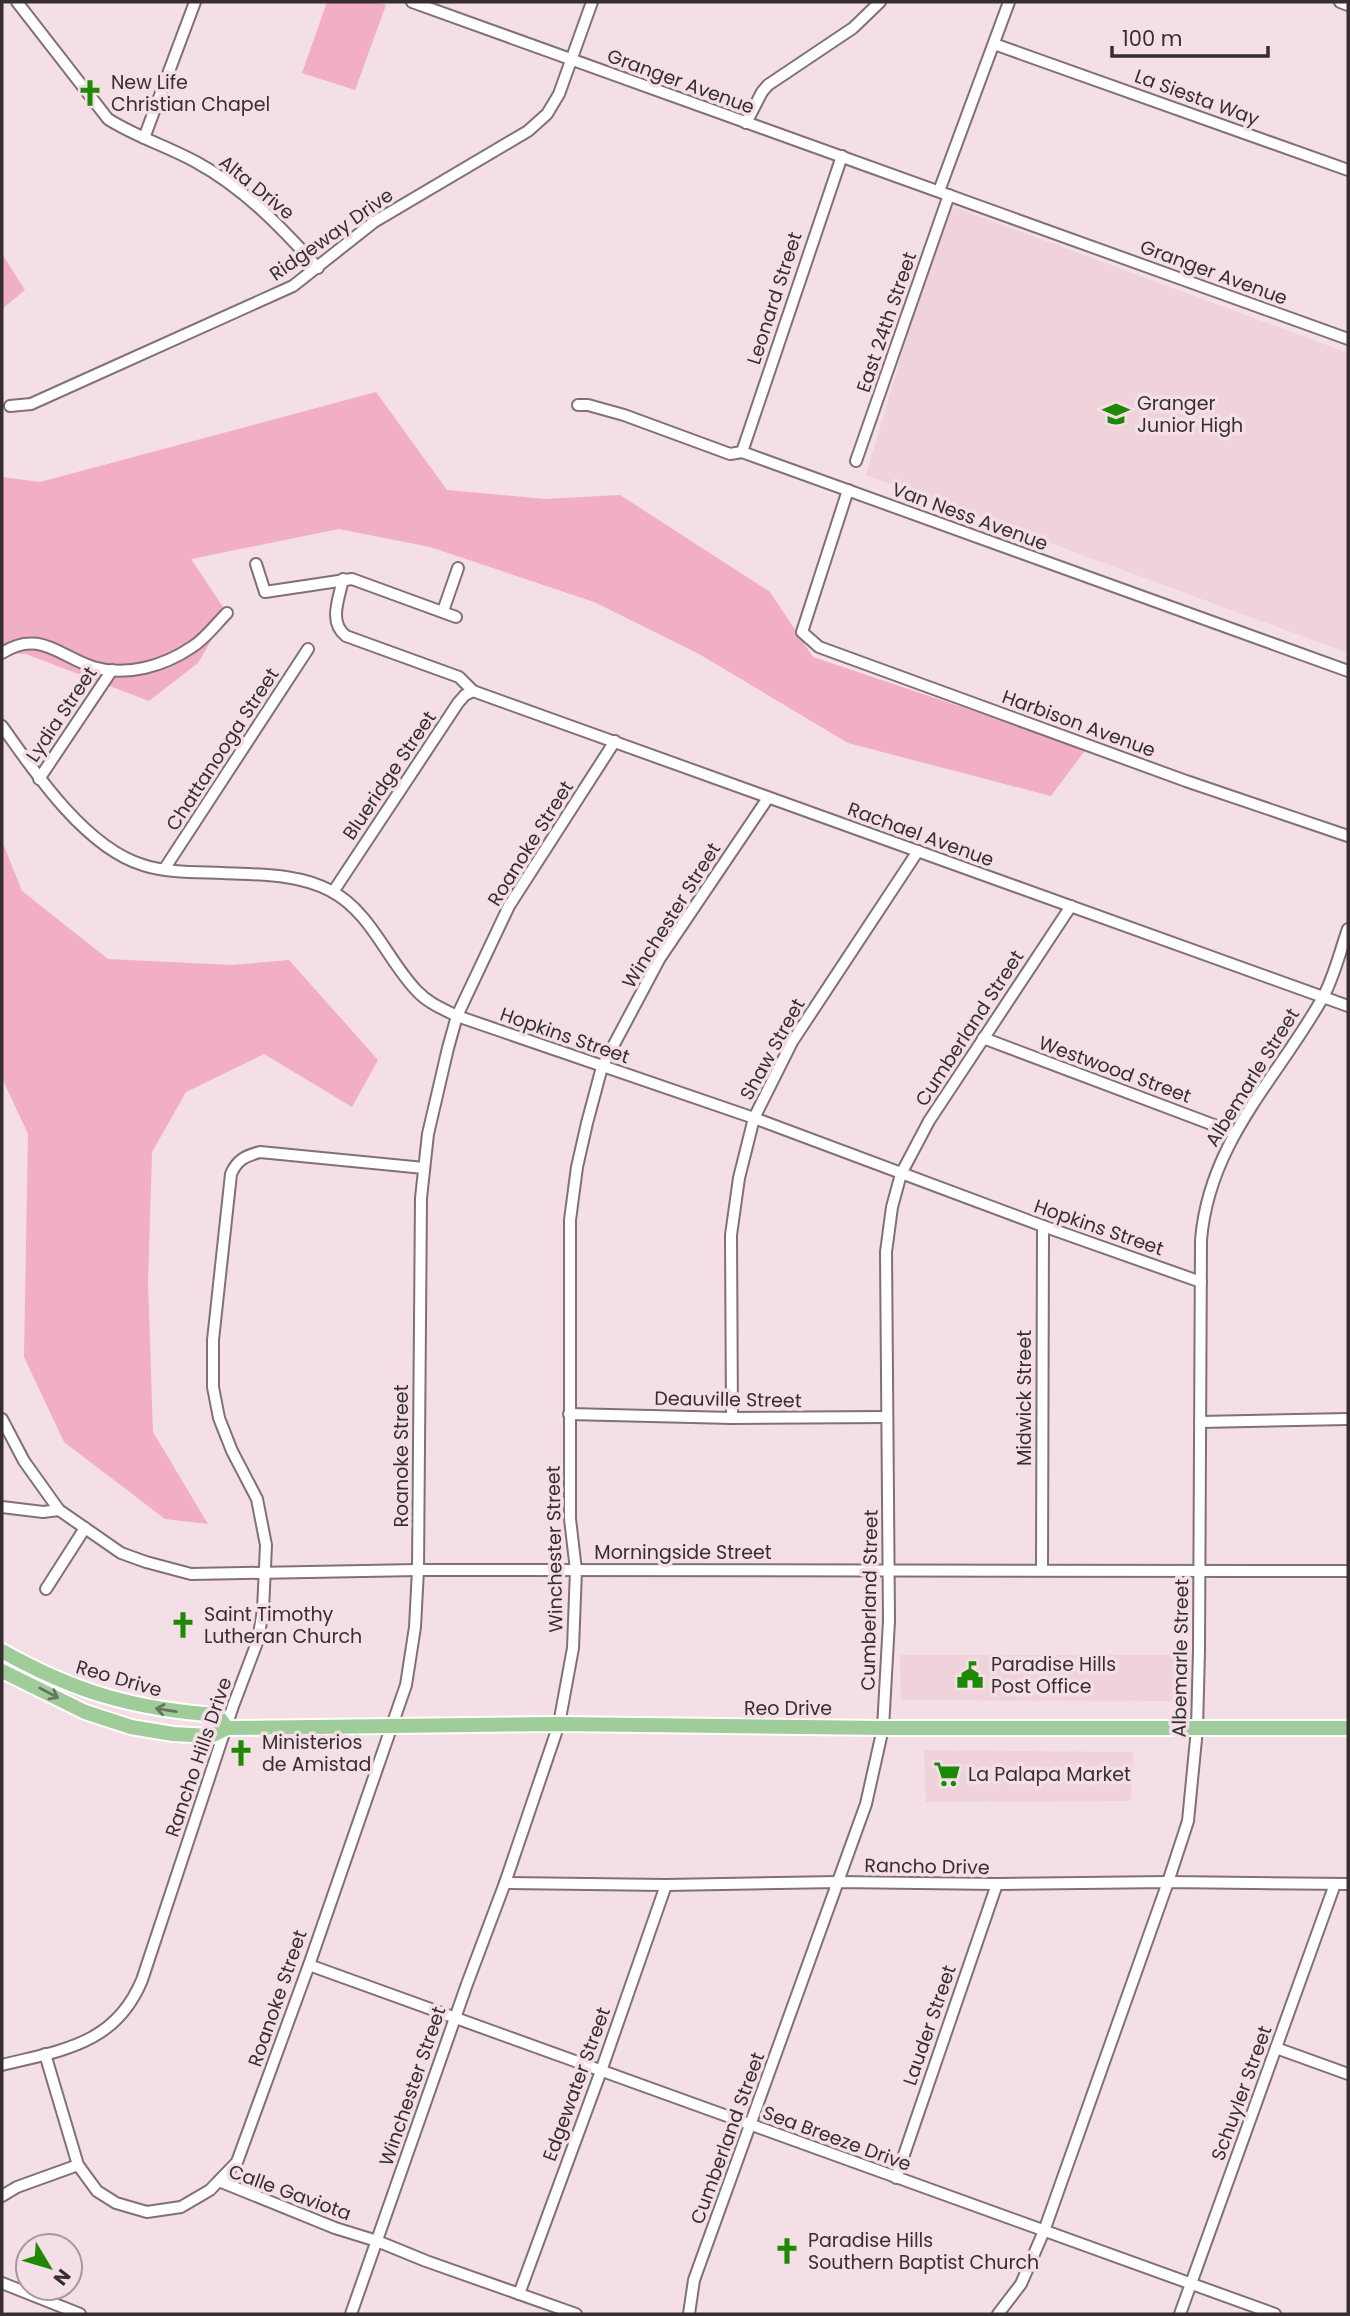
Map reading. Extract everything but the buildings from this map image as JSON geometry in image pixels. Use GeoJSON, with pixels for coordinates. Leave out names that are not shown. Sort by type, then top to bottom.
{"type":"FeatureCollection","features":[{"type":"Feature","properties":{"kind":"main road","name":"Reo Drive"},"geometry":{"type":"LineString","coordinates":[[2,1651],[42,1672],[101,1696],[174,1712],[217,1715],[227,1728]]}},
{"type":"Feature","properties":{"kind":"main road","name":"Reo Drive"},"geometry":{"type":"LineString","coordinates":[[2,1671],[85,1712],[131,1727],[173,1734],[211,1736],[227,1728],[559,1724],[883,1728],[1348,1728]]}},
{"type":"Feature","properties":{"kind":"street","name":"Alta Drive"},"geometry":{"type":"LineString","coordinates":[[17,2],[108,119],[194,160],[217,174],[269,216],[318,268]]}},
{"type":"Feature","properties":{"kind":"street"},"geometry":{"type":"LineString","coordinates":[[144,138],[195,2]]}},
{"type":"Feature","properties":{"kind":"street","name":"Granger Avenue"},"geometry":{"type":"LineString","coordinates":[[412,2],[429,5],[571,61],[1348,339]]}},
{"type":"Feature","properties":{"kind":"street","name":"Ridgeway Drive"},"geometry":{"type":"LineString","coordinates":[[10,406],[31,404],[212,320],[293,286],[373,222],[528,131],[548,114],[559,94],[592,2]]}},
{"type":"Feature","properties":{"kind":"street"},"geometry":{"type":"LineString","coordinates":[[746,122],[768,85],[853,28],[880,2]]}},
{"type":"Feature","properties":{"kind":"street","name":"East 24th Street"},"geometry":{"type":"LineString","coordinates":[[856,461],[1009,2]]}},
{"type":"Feature","properties":{"kind":"street"},"geometry":{"type":"LineString","coordinates":[[1340,2],[1348,5]]}},
{"type":"Feature","properties":{"kind":"street","name":"La Siesta Way"},"geometry":{"type":"LineString","coordinates":[[994,44],[1348,170]]}},
{"type":"Feature","properties":{"kind":"street","name":"Leonard Street"},"geometry":{"type":"LineString","coordinates":[[742,452],[842,156]]}},
{"type":"Feature","properties":{"kind":"street","name":"Van Ness Avenue"},"geometry":{"type":"LineString","coordinates":[[578,405],[588,405],[624,415],[730,454],[742,452],[1348,671]]}},
{"type":"Feature","properties":{"kind":"street","name":"Harbison Avenue"},"geometry":{"type":"LineString","coordinates":[[848,490],[802,632],[819,647],[1186,781],[1348,836]]}},
{"type":"Feature","properties":{"kind":"street"},"geometry":{"type":"LineString","coordinates":[[256,564],[265,592],[352,579],[456,617]]}},
{"type":"Feature","properties":{"kind":"street"},"geometry":{"type":"LineString","coordinates":[[443,611],[458,568]]}},
{"type":"Feature","properties":{"kind":"street","name":"Rachael Avenue"},"geometry":{"type":"LineString","coordinates":[[343,579],[335,622],[346,636],[459,677],[478,692],[1348,1006]]}},
{"type":"Feature","properties":{"kind":"street"},"geometry":{"type":"LineString","coordinates":[[2,653],[22,645],[39,644],[55,648],[93,667],[125,671],[143,669],[194,647],[227,613]]}},
{"type":"Feature","properties":{"kind":"street","name":"Chattanooga Street"},"geometry":{"type":"LineString","coordinates":[[165,869],[309,649]]}},
{"type":"Feature","properties":{"kind":"street","name":"Lydia Street"},"geometry":{"type":"LineString","coordinates":[[39,779],[112,670]]}},
{"type":"Feature","properties":{"kind":"street","name":"Blueridge Street"},"geometry":{"type":"LineString","coordinates":[[332,892],[458,703],[465,695],[478,692]]}},
{"type":"Feature","properties":{"kind":"street","name":"Hopkins Street"},"geometry":{"type":"LineString","coordinates":[[2,726],[39,779],[102,845],[136,863],[165,869],[271,875],[311,883],[332,892],[357,913],[380,939],[417,992],[432,1004],[457,1016],[754,1118],[1201,1282]]}},
{"type":"Feature","properties":{"kind":"street","name":"Roanoke Street"},"geometry":{"type":"LineString","coordinates":[[219,2181],[237,2162],[406,1685],[415,1627],[418,1570],[421,1198],[428,1134],[457,1016],[509,906],[615,741]]}},
{"type":"Feature","properties":{"kind":"street","name":"Winchester Street"},"geometry":{"type":"LineString","coordinates":[[351,2314],[559,1724],[573,1648],[576,1570],[570,1519],[570,1220],[583,1139],[602,1068],[660,958],[768,798]]}},
{"type":"Feature","properties":{"kind":"street","name":"Shaw Street"},"geometry":{"type":"LineString","coordinates":[[732,1418],[731,1236],[739,1178],[754,1118],[792,1042],[918,851]]}},
{"type":"Feature","properties":{"kind":"street","name":"Cumberland Street"},"geometry":{"type":"LineString","coordinates":[[689,2314],[694,2280],[866,1804],[883,1728],[889,1621],[886,1252],[892,1207],[901,1174],[929,1121],[1071,906]]}},
{"type":"Feature","properties":{"kind":"street","name":"Albemarle Street"},"geometry":{"type":"LineString","coordinates":[[998,2314],[1021,2284],[1044,2231],[1188,1821],[1198,1729],[1201,1240],[1204,1210],[1219,1162],[1235,1133],[1323,997],[1348,929]]}},
{"type":"Feature","properties":{"kind":"street","name":"Westwood Street"},"geometry":{"type":"LineString","coordinates":[[983,1038],[1235,1133]]}},
{"type":"Feature","properties":{"kind":"street","name":"Rancho Hills Drive"},"geometry":{"type":"LineString","coordinates":[[2,2065],[71,2048],[100,2034],[125,2010],[137,1991],[258,1640],[263,1610],[266,1545],[257,1499],[232,1451],[219,1418],[213,1387],[213,1340],[231,1174],[235,1165],[245,1156],[260,1152],[424,1168]]}},
{"type":"Feature","properties":{"kind":"street","name":"Midwick Street"},"geometry":{"type":"LineString","coordinates":[[1042,1569],[1043,1226]]}},
{"type":"Feature","properties":{"kind":"street","name":"Deauville Street"},"geometry":{"type":"LineString","coordinates":[[569,1414],[732,1418],[887,1417]]}},
{"type":"Feature","properties":{"kind":"street","name":"Morningside Street"},"geometry":{"type":"LineString","coordinates":[[2,1419],[24,1461],[60,1510],[121,1553],[191,1574],[418,1570],[1348,1571]]}},
{"type":"Feature","properties":{"kind":"street"},"geometry":{"type":"LineString","coordinates":[[1200,1422],[1348,1419]]}},
{"type":"Feature","properties":{"kind":"street"},"geometry":{"type":"LineString","coordinates":[[2,1507],[43,1512],[60,1510]]}},
{"type":"Feature","properties":{"kind":"street"},"geometry":{"type":"LineString","coordinates":[[46,1589],[85,1528]]}},
{"type":"Feature","properties":{"kind":"street","name":"Rancho Drive"},"geometry":{"type":"LineString","coordinates":[[505,1882],[666,1885],[839,1882],[1348,1884]]}},
{"type":"Feature","properties":{"kind":"street","name":"Lauder Street"},"geometry":{"type":"LineString","coordinates":[[896,2178],[997,1884]]}},
{"type":"Feature","properties":{"kind":"street","name":"Schuyler Street"},"geometry":{"type":"LineString","coordinates":[[1180,2314],[1335,1884]]}},
{"type":"Feature","properties":{"kind":"street","name":"Edgewater Street"},"geometry":{"type":"LineString","coordinates":[[519,2294],[666,1885]]}},
{"type":"Feature","properties":{"kind":"street","name":"Sea Breeze Drive"},"geometry":{"type":"LineString","coordinates":[[309,1965],[1275,2314]]}},
{"type":"Feature","properties":{"kind":"street"},"geometry":{"type":"LineString","coordinates":[[1276,2048],[1348,2074]]}},
{"type":"Feature","properties":{"kind":"street","name":"Calle Gaviota"},"geometry":{"type":"LineString","coordinates":[[45,2054],[78,2165],[90,2183],[106,2197],[126,2207],[147,2211],[181,2207],[201,2197],[219,2181],[335,2228],[576,2314]]}},
{"type":"Feature","properties":{"kind":"street"},"geometry":{"type":"LineString","coordinates":[[2,2196],[17,2187],[78,2165]]}},
{"type":"Feature","properties":{"kind":"street"},"geometry":{"type":"LineString","coordinates":[[2,2283],[80,2314]]}},
{"type":"Feature","properties":{"kind":"shaded area"},"geometry":{"type":"Polygon","coordinates":[[[327,2],[378,2],[386,5],[355,90],[302,73],[327,2]]]}},
{"type":"Feature","properties":{"kind":"shaded area","name":"Granger Junior High"},"geometry":{"type":"Polygon","coordinates":[[[946,204],[1348,353],[1348,653],[866,475],[946,204]]]}},
{"type":"Feature","properties":{"kind":"shaded area"},"geometry":{"type":"Polygon","coordinates":[[[2,254],[25,290],[2,309],[2,254]]]}},
{"type":"Feature","properties":{"kind":"shaded area"},"geometry":{"type":"Polygon","coordinates":[[[376,392],[447,490],[545,499],[620,495],[770,592],[813,657],[1086,749],[1051,796],[848,743],[699,654],[594,602],[430,547],[339,529],[191,559],[227,613],[198,663],[149,701],[26,654],[2,653],[2,477],[40,482],[376,392]]]}},
{"type":"Feature","properties":{"kind":"shaded area"},"geometry":{"type":"Polygon","coordinates":[[[2,841],[22,891],[108,959],[232,965],[289,960],[378,1060],[352,1107],[264,1054],[186,1092],[152,1152],[148,1282],[153,1432],[208,1524],[165,1519],[64,1442],[24,1357],[28,1134],[2,1078],[2,841]]]}},
{"type":"Feature","properties":{"kind":"shaded area"},"geometry":{"type":"Polygon","coordinates":[[[900,1655],[1190,1655],[1192,1701],[901,1700],[900,1655]]]}},
{"type":"Feature","properties":{"kind":"shaded area"},"geometry":{"type":"Polygon","coordinates":[[[924,1750],[1133,1752],[1131,1801],[926,1802],[924,1750]]]}},
{"type":"Feature","properties":{"kind":"place","name":"New Life Christian Chapel"},"geometry":{"type":"Point","coordinates":[90,93]}},
{"type":"Feature","properties":{"kind":"place","name":"Granger Junior High"},"geometry":{"type":"Point","coordinates":[1116,414]}},
{"type":"Feature","properties":{"kind":"place","name":"Saint Timothy Lutheran Church"},"geometry":{"type":"Point","coordinates":[183,1625]}},
{"type":"Feature","properties":{"kind":"place","name":"Paradise Hills Post Office"},"geometry":{"type":"Point","coordinates":[970,1675]}},
{"type":"Feature","properties":{"kind":"place","name":"Ministerios de Amistad"},"geometry":{"type":"Point","coordinates":[241,1753]}},
{"type":"Feature","properties":{"kind":"place","name":"La Palapa Market"},"geometry":{"type":"Point","coordinates":[947,1774]}},
{"type":"Feature","properties":{"kind":"place","name":"Paradise Hills Southern Baptist Church"},"geometry":{"type":"Point","coordinates":[787,2251]}}]}
